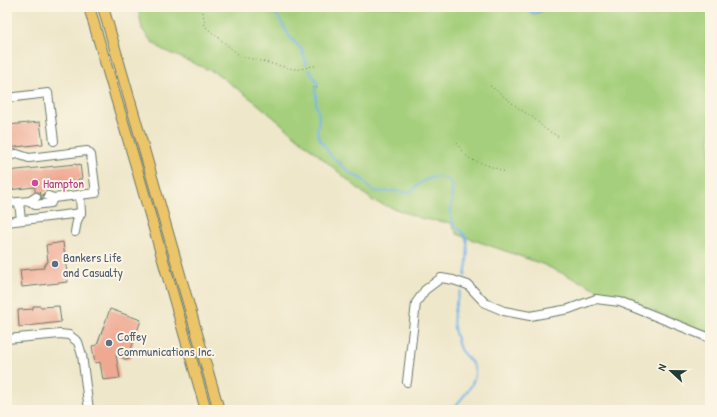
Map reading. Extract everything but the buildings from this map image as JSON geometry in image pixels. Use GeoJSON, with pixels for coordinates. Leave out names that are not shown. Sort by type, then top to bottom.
{"type":"FeatureCollection","features":[{"type":"Feature","properties":{"kind":"main road"},"geometry":{"type":"LineString","coordinates":[[89,7],[206,410]]}},
{"type":"Feature","properties":{"kind":"main road"},"geometry":{"type":"LineString","coordinates":[[103,7],[219,410]]}},
{"type":"Feature","properties":{"kind":"street"},"geometry":{"type":"LineString","coordinates":[[7,98],[48,93],[54,141]]}},
{"type":"Feature","properties":{"kind":"street"},"geometry":{"type":"LineString","coordinates":[[7,156],[17,154],[29,158],[87,151],[91,155],[96,193],[51,197],[51,203],[35,205],[33,199],[7,203]]}},
{"type":"Feature","properties":{"kind":"street"},"geometry":{"type":"LineString","coordinates":[[75,232],[77,221],[81,213],[80,195]]}},
{"type":"Feature","properties":{"kind":"street"},"geometry":{"type":"LineString","coordinates":[[19,202],[21,220]]}},
{"type":"Feature","properties":{"kind":"street"},"geometry":{"type":"LineString","coordinates":[[7,222],[81,213]]}},
{"type":"Feature","properties":{"kind":"street"},"geometry":{"type":"LineString","coordinates":[[407,382],[416,302],[425,290],[441,278],[468,285],[485,303],[504,311],[530,316],[568,309],[596,299],[620,302],[710,338]]}},
{"type":"Feature","properties":{"kind":"street"},"geometry":{"type":"LineString","coordinates":[[7,340],[60,334],[69,335],[78,342],[82,355],[89,410]]}},
{"type":"Feature","properties":{"kind":"path"},"geometry":{"type":"LineString","coordinates":[[270,11],[274,10]]}},
{"type":"Feature","properties":{"kind":"path"},"geometry":{"type":"LineString","coordinates":[[203,12],[205,26],[239,55],[293,69],[315,66]]}},
{"type":"Feature","properties":{"kind":"path"},"geometry":{"type":"LineString","coordinates":[[490,86],[534,118],[546,129],[559,137]]}},
{"type":"Feature","properties":{"kind":"path"},"geometry":{"type":"LineString","coordinates":[[312,87],[318,88]]}},
{"type":"Feature","properties":{"kind":"path"},"geometry":{"type":"LineString","coordinates":[[457,143],[470,159],[506,172]]}},
{"type":"Feature","properties":{"kind":"green space"},"geometry":{"type":"Polygon","coordinates":[[[138,7],[710,7],[710,333],[601,291],[542,264],[457,234],[451,223],[423,219],[373,201],[254,101],[216,73],[163,50],[151,41],[142,29],[138,7]]]}},
{"type":"Feature","properties":{"kind":"water"},"geometry":{"type":"Polygon","coordinates":[[[517,7],[545,7],[543,11],[534,14],[517,7]]]}},
{"type":"Feature","properties":{"kind":"waterway"},"geometry":{"type":"LineString","coordinates":[[271,7],[289,36],[302,50],[306,64]]}},
{"type":"Feature","properties":{"kind":"waterway"},"geometry":{"type":"LineString","coordinates":[[309,70],[318,84],[315,89],[319,121],[317,130],[318,136],[331,156],[353,175],[362,179],[370,189],[377,192],[400,191],[408,193],[425,180],[442,177],[449,181],[452,191],[451,218],[455,225],[464,234],[467,243],[465,276]]}},
{"type":"Feature","properties":{"kind":"waterway"},"geometry":{"type":"LineString","coordinates":[[452,410],[470,387],[475,376],[475,371],[471,362],[460,350],[455,333],[453,321],[460,291]]}},
{"type":"Feature","properties":{"kind":"place","name":"Hampton"},"geometry":{"type":"Point","coordinates":[35,183]}},
{"type":"Feature","properties":{"kind":"place","name":"Bankers Life and Casualty"},"geometry":{"type":"Point","coordinates":[55,264]}},
{"type":"Feature","properties":{"kind":"place","name":"Coffey Communications Inc."},"geometry":{"type":"Point","coordinates":[109,343]}}]}
